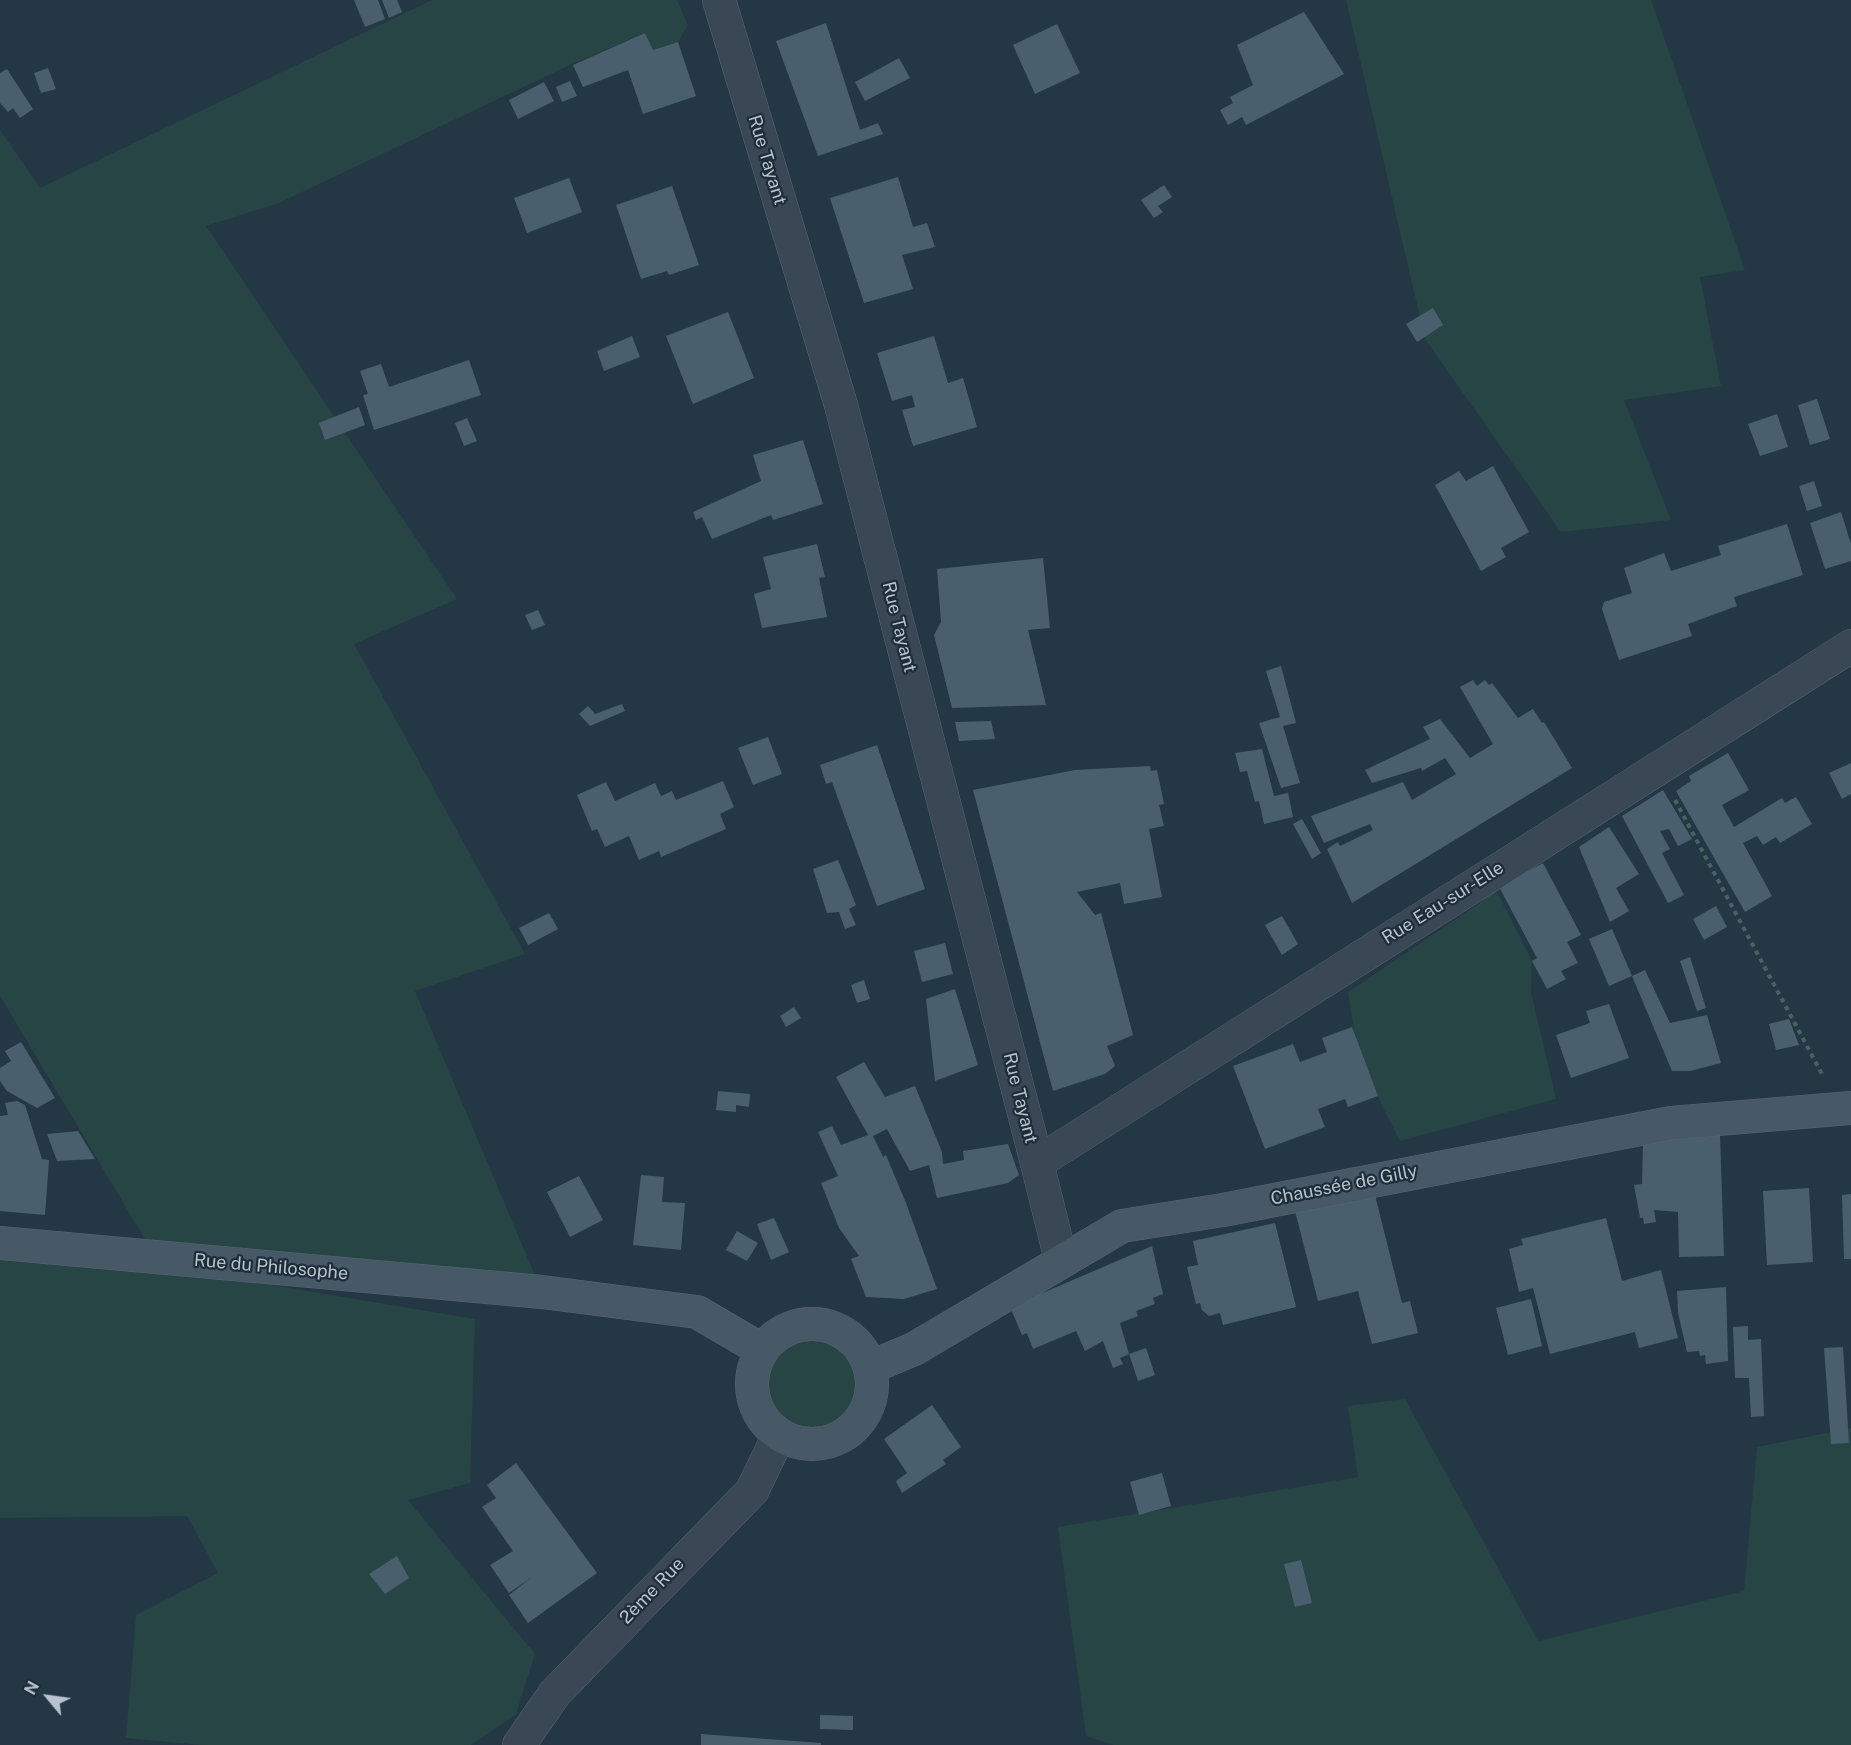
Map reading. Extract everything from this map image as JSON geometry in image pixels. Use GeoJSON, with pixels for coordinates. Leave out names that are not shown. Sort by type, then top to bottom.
{"type":"FeatureCollection","features":[{"type":"Feature","properties":{"kind":"main road","name":"Chaussée de Gilly"},"geometry":{"type":"LineString","coordinates":[[871,1367],[914,1349],[1122,1226],[1223,1210],[1671,1123],[1846,1109]]}},
{"type":"Feature","properties":{"kind":"main road","name":"Rue du Philosophe"},"geometry":{"type":"LineString","coordinates":[[0,1243],[542,1292],[698,1312],[762,1350]]}},
{"type":"Feature","properties":{"kind":"main road"},"geometry":{"type":"LineString","coordinates":[[816,1323],[836,1328],[859,1344],[871,1367],[872,1394],[865,1413],[853,1429],[836,1439],[817,1444],[797,1442],[778,1435],[765,1422],[755,1405],[751,1386],[754,1368],[762,1350],[776,1335],[795,1326],[816,1323]]}},
{"type":"Feature","properties":{"kind":"street","name":"Rue Tayant"},"geometry":{"type":"LineString","coordinates":[[719,0],[842,405],[1061,1260]]}},
{"type":"Feature","properties":{"kind":"street","name":"Rue Eau-sur-Elle"},"geometry":{"type":"LineString","coordinates":[[1037,1163],[1851,646]]}},
{"type":"Feature","properties":{"kind":"street","name":"2ème Rue"},"geometry":{"type":"LineString","coordinates":[[519,1745],[555,1693],[752,1491],[778,1435]]}},
{"type":"Feature","properties":{"kind":"path"},"geometry":{"type":"LineString","coordinates":[[1658,768],[1846,1109]]}},
{"type":"Feature","properties":{"kind":"green space"},"geometry":{"type":"Polygon","coordinates":[[[432,0],[677,0],[688,25],[678,42],[652,50],[645,33],[572,64],[279,203],[206,226],[457,599],[354,644],[525,954],[415,991],[542,1292],[146,1241],[0,996],[0,130],[40,188],[432,0]]]}},
{"type":"Feature","properties":{"kind":"green space"},"geometry":{"type":"Polygon","coordinates":[[[1346,0],[1651,0],[1745,270],[1700,277],[1721,386],[1624,400],[1671,520],[1561,532],[1425,339],[1346,0]]]}},
{"type":"Feature","properties":{"kind":"green space"},"geometry":{"type":"Polygon","coordinates":[[[1496,890],[1532,961],[1531,992],[1556,1099],[1400,1141],[1381,1104],[1355,1037],[1348,992],[1496,890]]]}},
{"type":"Feature","properties":{"kind":"green space"},"geometry":{"type":"Polygon","coordinates":[[[51,1248],[475,1319],[470,1483],[408,1500],[535,1654],[516,1714],[471,1745],[202,1745],[126,1738],[136,1615],[218,1573],[187,1516],[0,1518],[0,1249],[51,1248]]]}},
{"type":"Feature","properties":{"kind":"green space"},"geometry":{"type":"Polygon","coordinates":[[[812,1323],[835,1328],[854,1341],[867,1360],[872,1383],[867,1406],[854,1425],[835,1438],[812,1443],[789,1438],[770,1425],[757,1406],[752,1383],[757,1360],[770,1341],[789,1328],[812,1323]]]}},
{"type":"Feature","properties":{"kind":"green space"},"geometry":{"type":"Polygon","coordinates":[[[1405,1399],[1538,1641],[1744,1591],[1757,1447],[1851,1428],[1851,1745],[1114,1745],[1086,1736],[1058,1527],[1358,1477],[1348,1406],[1405,1399]]]}},
{"type":"Feature","properties":{"kind":"building"},"geometry":{"type":"Polygon","coordinates":[[[354,0],[378,0],[385,19],[365,27],[354,0]]]}},
{"type":"Feature","properties":{"kind":"building"},"geometry":{"type":"Polygon","coordinates":[[[382,0],[397,0],[402,12],[389,18],[382,0]]]}},
{"type":"Feature","properties":{"kind":"building"},"geometry":{"type":"Polygon","coordinates":[[[1304,12],[1344,74],[1246,125],[1242,117],[1228,125],[1220,110],[1233,103],[1230,97],[1253,85],[1237,45],[1304,12]]]}},
{"type":"Feature","properties":{"kind":"building"},"geometry":{"type":"Polygon","coordinates":[[[826,23],[860,130],[878,123],[883,134],[818,156],[776,41],[826,23]]]}},
{"type":"Feature","properties":{"kind":"building"},"geometry":{"type":"Polygon","coordinates":[[[1057,24],[1080,73],[1035,94],[1013,45],[1057,24]]]}},
{"type":"Feature","properties":{"kind":"building"},"geometry":{"type":"Polygon","coordinates":[[[645,33],[653,50],[678,42],[696,96],[643,114],[628,70],[583,87],[573,65],[645,33]]]}},
{"type":"Feature","properties":{"kind":"building"},"geometry":{"type":"Polygon","coordinates":[[[899,58],[910,78],[865,101],[855,82],[899,58]]]}},
{"type":"Feature","properties":{"kind":"building"},"geometry":{"type":"Polygon","coordinates":[[[48,68],[56,89],[41,93],[34,73],[48,68]]]}},
{"type":"Feature","properties":{"kind":"building"},"geometry":{"type":"Polygon","coordinates":[[[7,69],[33,109],[20,118],[13,108],[8,112],[0,103],[0,73],[7,69]]]}},
{"type":"Feature","properties":{"kind":"building"},"geometry":{"type":"Polygon","coordinates":[[[570,81],[577,96],[562,102],[556,87],[570,81]]]}},
{"type":"Feature","properties":{"kind":"building"},"geometry":{"type":"Polygon","coordinates":[[[544,82],[554,101],[518,119],[509,100],[544,82]]]}},
{"type":"Feature","properties":{"kind":"building"},"geometry":{"type":"Polygon","coordinates":[[[898,177],[913,227],[927,223],[935,247],[902,255],[913,289],[864,303],[830,198],[898,177]]]}},
{"type":"Feature","properties":{"kind":"building"},"geometry":{"type":"Polygon","coordinates":[[[569,178],[582,212],[527,233],[514,198],[569,178]]]}},
{"type":"Feature","properties":{"kind":"building"},"geometry":{"type":"Polygon","coordinates":[[[1164,185],[1172,197],[1158,206],[1163,212],[1154,218],[1141,200],[1164,185]]]}},
{"type":"Feature","properties":{"kind":"building"},"geometry":{"type":"Polygon","coordinates":[[[672,186],[699,265],[669,275],[667,271],[641,279],[616,205],[672,186]]]}},
{"type":"Feature","properties":{"kind":"building"},"geometry":{"type":"Polygon","coordinates":[[[1433,308],[1443,325],[1417,342],[1406,324],[1433,308]]]}},
{"type":"Feature","properties":{"kind":"building"},"geometry":{"type":"Polygon","coordinates":[[[728,312],[754,378],[693,404],[666,336],[728,312]]]}},
{"type":"Feature","properties":{"kind":"building"},"geometry":{"type":"Polygon","coordinates":[[[632,336],[640,357],[604,371],[597,351],[632,336]]]}},
{"type":"Feature","properties":{"kind":"building"},"geometry":{"type":"Polygon","coordinates":[[[934,336],[948,383],[963,378],[977,427],[913,446],[902,410],[915,407],[912,395],[892,401],[877,353],[934,336]]]}},
{"type":"Feature","properties":{"kind":"building"},"geometry":{"type":"Polygon","coordinates":[[[469,360],[481,395],[374,430],[363,395],[368,394],[360,371],[381,364],[389,387],[469,360]]]}},
{"type":"Feature","properties":{"kind":"building"},"geometry":{"type":"Polygon","coordinates":[[[1817,399],[1830,439],[1810,445],[1798,405],[1817,399]]]}},
{"type":"Feature","properties":{"kind":"building"},"geometry":{"type":"Polygon","coordinates":[[[359,407],[365,425],[325,440],[319,423],[359,407]]]}},
{"type":"Feature","properties":{"kind":"building"},"geometry":{"type":"Polygon","coordinates":[[[1777,414],[1788,447],[1760,456],[1748,424],[1777,414]]]}},
{"type":"Feature","properties":{"kind":"building"},"geometry":{"type":"Polygon","coordinates":[[[467,418],[477,441],[464,446],[455,423],[467,418]]]}},
{"type":"Feature","properties":{"kind":"building"},"geometry":{"type":"Polygon","coordinates":[[[803,440],[823,504],[773,520],[771,515],[712,539],[702,517],[696,520],[693,512],[761,481],[753,455],[803,440]]]}},
{"type":"Feature","properties":{"kind":"building"},"geometry":{"type":"Polygon","coordinates":[[[1493,466],[1529,532],[1501,548],[1506,557],[1481,571],[1435,485],[1459,471],[1466,481],[1493,466]]]}},
{"type":"Feature","properties":{"kind":"building"},"geometry":{"type":"Polygon","coordinates":[[[1814,481],[1822,506],[1807,511],[1799,486],[1814,481]]]}},
{"type":"Feature","properties":{"kind":"building"},"geometry":{"type":"Polygon","coordinates":[[[1841,512],[1851,544],[1851,561],[1825,569],[1810,523],[1841,512]]]}},
{"type":"Feature","properties":{"kind":"building"},"geometry":{"type":"Polygon","coordinates":[[[1787,524],[1803,575],[1734,597],[1737,606],[1688,624],[1692,636],[1619,660],[1602,609],[1604,602],[1632,593],[1624,568],[1664,553],[1671,571],[1721,555],[1718,546],[1787,524]]]}},
{"type":"Feature","properties":{"kind":"building"},"geometry":{"type":"Polygon","coordinates":[[[817,544],[825,577],[819,578],[827,617],[762,628],[754,594],[771,589],[763,557],[817,544]]]}},
{"type":"Feature","properties":{"kind":"building"},"geometry":{"type":"Polygon","coordinates":[[[1043,558],[1050,628],[1028,630],[1046,705],[952,708],[934,635],[941,622],[937,569],[1043,558]]]}},
{"type":"Feature","properties":{"kind":"building"},"geometry":{"type":"Polygon","coordinates":[[[538,610],[545,625],[532,630],[525,615],[538,610]]]}},
{"type":"Feature","properties":{"kind":"building"},"geometry":{"type":"Polygon","coordinates":[[[1281,666],[1296,723],[1283,726],[1300,783],[1281,788],[1259,723],[1280,717],[1266,671],[1281,666]]]}},
{"type":"Feature","properties":{"kind":"building"},"geometry":{"type":"Polygon","coordinates":[[[1473,680],[1477,686],[1485,680],[1489,685],[1492,683],[1518,718],[1533,709],[1542,723],[1544,722],[1572,768],[1352,903],[1327,849],[1338,842],[1340,846],[1373,830],[1370,824],[1324,843],[1311,816],[1403,782],[1412,800],[1456,774],[1445,758],[1422,771],[1421,768],[1372,783],[1365,770],[1430,739],[1423,727],[1440,719],[1470,758],[1493,744],[1460,687],[1473,680]]]}},
{"type":"Feature","properties":{"kind":"building"},"geometry":{"type":"Polygon","coordinates":[[[622,704],[625,711],[590,726],[579,714],[588,706],[595,714],[622,704]]]}},
{"type":"Feature","properties":{"kind":"building"},"geometry":{"type":"Polygon","coordinates":[[[991,721],[995,739],[959,741],[955,722],[991,721]]]}},
{"type":"Feature","properties":{"kind":"building"},"geometry":{"type":"Polygon","coordinates":[[[768,737],[782,774],[753,785],[738,748],[768,737]]]}},
{"type":"Feature","properties":{"kind":"building"},"geometry":{"type":"Polygon","coordinates":[[[877,745],[925,889],[877,906],[832,782],[826,784],[820,765],[877,745]]]}},
{"type":"Feature","properties":{"kind":"building"},"geometry":{"type":"Polygon","coordinates":[[[1262,749],[1274,796],[1288,793],[1293,817],[1264,824],[1259,801],[1255,802],[1247,771],[1240,772],[1235,753],[1262,749]]]}},
{"type":"Feature","properties":{"kind":"building"},"geometry":{"type":"Polygon","coordinates":[[[1728,753],[1749,790],[1722,805],[1734,827],[1782,798],[1785,803],[1796,797],[1812,824],[1780,843],[1776,837],[1763,845],[1757,836],[1743,843],[1772,896],[1745,912],[1676,791],[1691,781],[1689,776],[1728,753]]]}},
{"type":"Feature","properties":{"kind":"building"},"geometry":{"type":"Polygon","coordinates":[[[1851,763],[1851,794],[1842,799],[1829,773],[1851,763]]]}},
{"type":"Feature","properties":{"kind":"building"},"geometry":{"type":"Polygon","coordinates":[[[1150,766],[1151,771],[1157,770],[1164,804],[1159,805],[1164,826],[1149,829],[1162,897],[1124,904],[1120,883],[1077,892],[1095,915],[1101,913],[1133,1035],[1107,1046],[1115,1066],[1105,1074],[1053,1091],[973,790],[1075,770],[1150,766]]]}},
{"type":"Feature","properties":{"kind":"building"},"geometry":{"type":"Polygon","coordinates":[[[723,781],[734,807],[720,814],[726,829],[661,857],[659,851],[639,860],[629,836],[605,847],[597,829],[592,831],[577,795],[606,782],[615,801],[655,783],[661,796],[672,791],[676,800],[723,781]]]}},
{"type":"Feature","properties":{"kind":"building"},"geometry":{"type":"Polygon","coordinates":[[[1663,790],[1692,839],[1678,846],[1669,829],[1660,831],[1670,849],[1662,853],[1684,895],[1668,903],[1622,816],[1663,790]]]}},
{"type":"Feature","properties":{"kind":"building"},"geometry":{"type":"Polygon","coordinates":[[[1302,819],[1321,853],[1312,859],[1293,824],[1302,819]]]}},
{"type":"Feature","properties":{"kind":"building"},"geometry":{"type":"Polygon","coordinates":[[[1609,827],[1639,874],[1616,888],[1629,911],[1610,922],[1579,847],[1609,827]]]}},
{"type":"Feature","properties":{"kind":"building"},"geometry":{"type":"Polygon","coordinates":[[[838,860],[856,905],[849,909],[856,925],[845,929],[839,912],[827,913],[813,869],[838,860]]]}},
{"type":"Feature","properties":{"kind":"building"},"geometry":{"type":"Polygon","coordinates":[[[1543,863],[1581,935],[1567,942],[1578,963],[1561,971],[1566,979],[1547,989],[1532,961],[1537,958],[1499,887],[1543,863]]]}},
{"type":"Feature","properties":{"kind":"building"},"geometry":{"type":"Polygon","coordinates":[[[1716,906],[1727,927],[1704,940],[1693,919],[1716,906]]]}},
{"type":"Feature","properties":{"kind":"building"},"geometry":{"type":"Polygon","coordinates":[[[549,913],[558,929],[528,945],[519,928],[549,913]]]}},
{"type":"Feature","properties":{"kind":"building"},"geometry":{"type":"Polygon","coordinates":[[[1282,916],[1298,944],[1282,955],[1265,925],[1282,916]]]}},
{"type":"Feature","properties":{"kind":"building"},"geometry":{"type":"Polygon","coordinates":[[[1612,929],[1632,976],[1609,986],[1589,939],[1612,929]]]}},
{"type":"Feature","properties":{"kind":"building"},"geometry":{"type":"Polygon","coordinates":[[[945,943],[953,974],[922,982],[914,951],[945,943]]]}},
{"type":"Feature","properties":{"kind":"building"},"geometry":{"type":"Polygon","coordinates":[[[1690,957],[1706,1008],[1697,1011],[1680,961],[1690,957]]]}},
{"type":"Feature","properties":{"kind":"building"},"geometry":{"type":"Polygon","coordinates":[[[1645,970],[1670,1023],[1707,1015],[1721,1063],[1690,1071],[1672,1071],[1632,976],[1645,970]]]}},
{"type":"Feature","properties":{"kind":"building"},"geometry":{"type":"Polygon","coordinates":[[[864,980],[870,999],[857,1003],[851,985],[864,980]]]}},
{"type":"Feature","properties":{"kind":"building"},"geometry":{"type":"Polygon","coordinates":[[[955,989],[978,1065],[935,1081],[926,999],[955,989]]]}},
{"type":"Feature","properties":{"kind":"building"},"geometry":{"type":"Polygon","coordinates":[[[1609,1004],[1629,1058],[1571,1078],[1556,1035],[1590,1023],[1586,1011],[1609,1004]]]}},
{"type":"Feature","properties":{"kind":"building"},"geometry":{"type":"Polygon","coordinates":[[[794,1007],[801,1018],[786,1027],[780,1016],[794,1007]]]}},
{"type":"Feature","properties":{"kind":"building"},"geometry":{"type":"Polygon","coordinates":[[[1789,1019],[1799,1045],[1776,1050],[1769,1024],[1789,1019]]]}},
{"type":"Feature","properties":{"kind":"building"},"geometry":{"type":"Polygon","coordinates":[[[1352,1027],[1378,1096],[1348,1107],[1345,1099],[1318,1109],[1325,1127],[1265,1149],[1233,1066],[1293,1044],[1300,1062],[1327,1052],[1322,1038],[1352,1027]]]}},
{"type":"Feature","properties":{"kind":"building"},"geometry":{"type":"Polygon","coordinates":[[[21,1042],[55,1098],[37,1108],[7,1091],[0,1081],[0,1068],[11,1061],[5,1051],[21,1042]]]}},
{"type":"Feature","properties":{"kind":"building"},"geometry":{"type":"Polygon","coordinates":[[[864,1062],[885,1097],[915,1086],[942,1152],[943,1164],[964,1160],[963,1151],[1008,1144],[1019,1175],[1008,1183],[937,1198],[929,1165],[910,1171],[887,1129],[873,1136],[883,1157],[886,1155],[937,1289],[904,1299],[866,1297],[851,1259],[859,1256],[839,1228],[821,1183],[838,1176],[818,1132],[832,1126],[841,1145],[868,1135],[836,1077],[864,1062]]]}},
{"type":"Feature","properties":{"kind":"building"},"geometry":{"type":"Polygon","coordinates":[[[718,1091],[750,1094],[749,1107],[736,1105],[736,1112],[716,1110],[718,1091]]]}},
{"type":"Feature","properties":{"kind":"building"},"geometry":{"type":"Polygon","coordinates":[[[17,1101],[25,1105],[42,1159],[49,1160],[45,1215],[0,1211],[0,1116],[8,1115],[5,1103],[17,1101]]]}},
{"type":"Feature","properties":{"kind":"building"},"geometry":{"type":"Polygon","coordinates":[[[78,1131],[95,1159],[57,1161],[47,1134],[78,1131]]]}},
{"type":"Feature","properties":{"kind":"building"},"geometry":{"type":"Polygon","coordinates":[[[1720,1134],[1724,1256],[1679,1257],[1678,1212],[1654,1210],[1656,1222],[1644,1224],[1643,1218],[1640,1218],[1634,1185],[1642,1184],[1643,1141],[1720,1134]]]}},
{"type":"Feature","properties":{"kind":"building"},"geometry":{"type":"Polygon","coordinates":[[[641,1175],[664,1177],[662,1202],[685,1203],[681,1250],[633,1245],[641,1175]]]}},
{"type":"Feature","properties":{"kind":"building"},"geometry":{"type":"Polygon","coordinates":[[[579,1176],[603,1220],[570,1237],[547,1192],[579,1176]]]}},
{"type":"Feature","properties":{"kind":"building"},"geometry":{"type":"Polygon","coordinates":[[[1809,1188],[1813,1262],[1767,1265],[1763,1191],[1809,1188]]]}},
{"type":"Feature","properties":{"kind":"building"},"geometry":{"type":"Polygon","coordinates":[[[1374,1191],[1402,1303],[1410,1301],[1418,1333],[1372,1344],[1358,1291],[1318,1301],[1295,1211],[1374,1191]]]}},
{"type":"Feature","properties":{"kind":"building"},"geometry":{"type":"Polygon","coordinates":[[[1851,1194],[1851,1259],[1844,1259],[1842,1195],[1851,1194]]]}},
{"type":"Feature","properties":{"kind":"building"},"geometry":{"type":"Polygon","coordinates":[[[774,1218],[789,1252],[771,1260],[757,1224],[774,1218]]]}},
{"type":"Feature","properties":{"kind":"building"},"geometry":{"type":"Polygon","coordinates":[[[1606,1218],[1622,1281],[1661,1270],[1678,1338],[1639,1348],[1635,1332],[1550,1354],[1533,1288],[1519,1292],[1509,1249],[1523,1245],[1521,1239],[1606,1218]]]}},
{"type":"Feature","properties":{"kind":"building"},"geometry":{"type":"Polygon","coordinates":[[[1275,1223],[1296,1307],[1223,1325],[1220,1313],[1209,1316],[1202,1310],[1200,1303],[1196,1304],[1187,1267],[1198,1265],[1193,1241],[1275,1223]]]}},
{"type":"Feature","properties":{"kind":"building"},"geometry":{"type":"Polygon","coordinates":[[[737,1231],[758,1243],[747,1261],[726,1250],[737,1231]]]}},
{"type":"Feature","properties":{"kind":"building"},"geometry":{"type":"Polygon","coordinates":[[[1152,1246],[1163,1294],[1153,1298],[1155,1304],[1136,1311],[1138,1316],[1120,1323],[1129,1354],[1120,1358],[1123,1364],[1113,1368],[1103,1341],[1085,1351],[1076,1331],[1033,1349],[1027,1333],[1022,1335],[1010,1307],[1152,1246]]]}},
{"type":"Feature","properties":{"kind":"building"},"geometry":{"type":"Polygon","coordinates":[[[1726,1287],[1728,1361],[1706,1364],[1705,1355],[1700,1356],[1699,1351],[1687,1352],[1678,1313],[1677,1291],[1726,1287]]]}},
{"type":"Feature","properties":{"kind":"building"},"geometry":{"type":"Polygon","coordinates":[[[1531,1299],[1542,1346],[1508,1355],[1496,1308],[1531,1299]]]}},
{"type":"Feature","properties":{"kind":"building"},"geometry":{"type":"Polygon","coordinates":[[[1748,1326],[1748,1340],[1761,1339],[1764,1416],[1751,1417],[1749,1378],[1735,1378],[1733,1327],[1748,1326]]]}},
{"type":"Feature","properties":{"kind":"building"},"geometry":{"type":"Polygon","coordinates":[[[1843,1347],[1849,1443],[1831,1444],[1824,1348],[1843,1347]]]}},
{"type":"Feature","properties":{"kind":"building"},"geometry":{"type":"Polygon","coordinates":[[[1146,1348],[1155,1375],[1138,1381],[1129,1354],[1146,1348]]]}},
{"type":"Feature","properties":{"kind":"building"},"geometry":{"type":"Polygon","coordinates":[[[932,1405],[961,1447],[943,1460],[946,1464],[902,1493],[896,1481],[907,1473],[884,1439],[932,1405]]]}},
{"type":"Feature","properties":{"kind":"building"},"geometry":{"type":"Polygon","coordinates":[[[516,1463],[597,1573],[528,1623],[509,1595],[532,1577],[509,1593],[490,1565],[513,1551],[482,1507],[496,1498],[487,1485],[516,1463]]]}},
{"type":"Feature","properties":{"kind":"building"},"geometry":{"type":"Polygon","coordinates":[[[1162,1473],[1171,1506],[1139,1515],[1130,1482],[1162,1473]]]}},
{"type":"Feature","properties":{"kind":"building"},"geometry":{"type":"Polygon","coordinates":[[[397,1556],[409,1578],[385,1594],[369,1574],[397,1556]]]}},
{"type":"Feature","properties":{"kind":"building"},"geometry":{"type":"Polygon","coordinates":[[[1301,1560],[1312,1603],[1295,1607],[1284,1564],[1301,1560]]]}},
{"type":"Feature","properties":{"kind":"building"},"geometry":{"type":"Polygon","coordinates":[[[820,1715],[853,1716],[853,1730],[820,1729],[820,1715]]]}},
{"type":"Feature","properties":{"kind":"building"},"geometry":{"type":"Polygon","coordinates":[[[701,1734],[821,1743],[821,1745],[701,1745],[701,1734]]]}}]}
